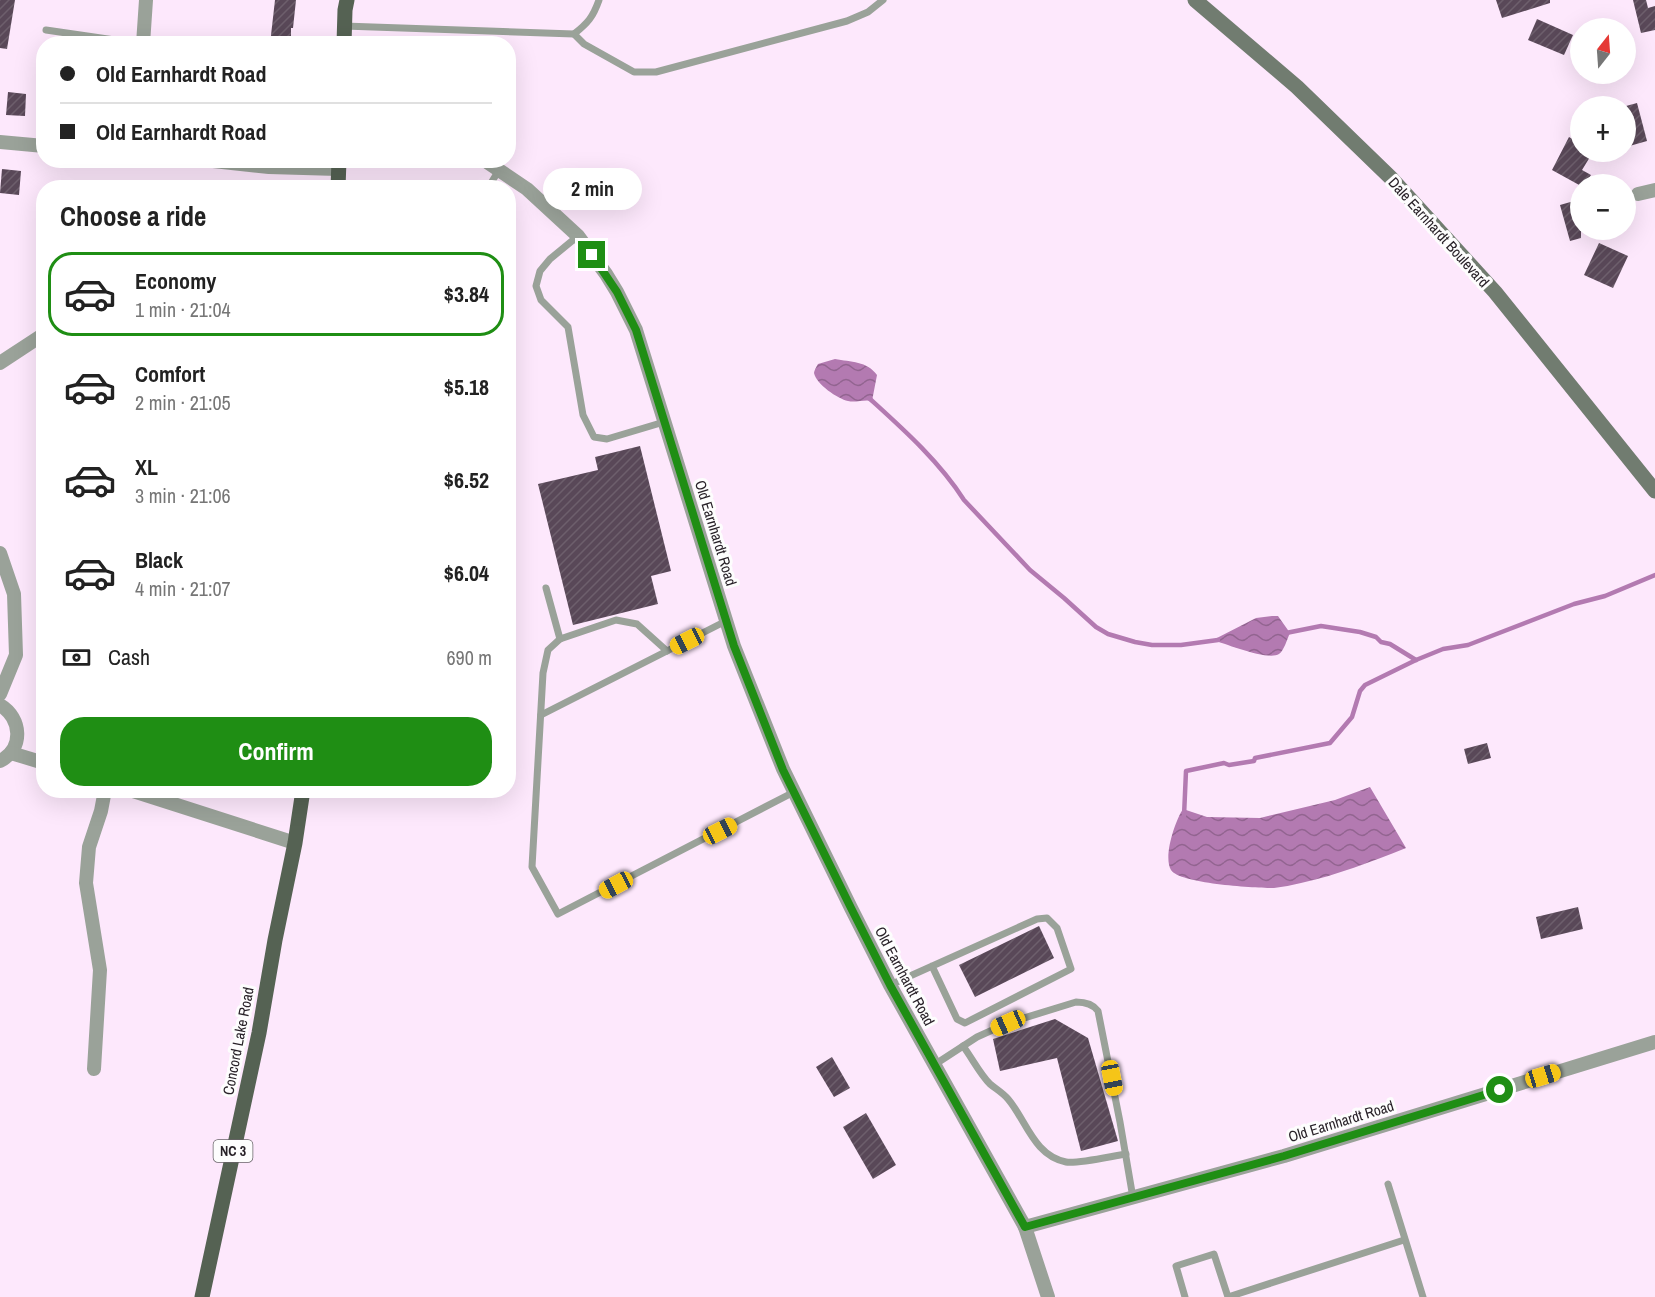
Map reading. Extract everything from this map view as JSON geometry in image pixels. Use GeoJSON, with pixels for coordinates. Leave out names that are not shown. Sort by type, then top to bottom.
{"type":"FeatureCollection","features":[{"type":"Feature","properties":{"kind":"main road"},"geometry":{"type":"LineString","coordinates":[[344,36],[347,0]]}},
{"type":"Feature","properties":{"kind":"main road","name":"Dale Earnhardt Boulevard"},"geometry":{"type":"LineString","coordinates":[[1195,0],[1297,87],[1392,179],[1495,292],[1655,491]]}},
{"type":"Feature","properties":{"kind":"main road","name":"Concord Lake Road"},"geometry":{"type":"LineString","coordinates":[[202,1297],[259,1033],[302,798]]}},
{"type":"Feature","properties":{"kind":"street"},"geometry":{"type":"LineString","coordinates":[[144,36],[146,0]]}},
{"type":"Feature","properties":{"kind":"street"},"geometry":{"type":"LineString","coordinates":[[0,142],[36,145]]}},
{"type":"Feature","properties":{"kind":"street","name":"Old Earnhardt Road"},"geometry":{"type":"LineString","coordinates":[[496,168],[514,180]]}},
{"type":"Feature","properties":{"kind":"street","name":"Old Earnhardt Road"},"geometry":{"type":"LineString","coordinates":[[516,181],[528,189],[578,236],[606,274],[636,330],[734,646],[783,770],[890,985],[1025,1227],[1284,1156],[1655,1042]]}},
{"type":"Feature","properties":{"kind":"street"},"geometry":{"type":"LineString","coordinates":[[1638,194],[1655,190]]}},
{"type":"Feature","properties":{"kind":"street"},"geometry":{"type":"LineString","coordinates":[[0,363],[36,339]]}},
{"type":"Feature","properties":{"kind":"street"},"geometry":{"type":"LineString","coordinates":[[0,553],[14,594],[16,655],[0,694]]}},
{"type":"Feature","properties":{"kind":"street"},"geometry":{"type":"LineString","coordinates":[[0,705],[10,712],[16,722],[18,732],[16,743],[6,757],[36,762]]}},
{"type":"Feature","properties":{"kind":"street"},"geometry":{"type":"LineString","coordinates":[[94,1069],[100,970],[86,883],[89,847],[103,798]]}},
{"type":"Feature","properties":{"kind":"street"},"geometry":{"type":"LineString","coordinates":[[155,798],[295,843]]}},
{"type":"Feature","properties":{"kind":"street"},"geometry":{"type":"LineString","coordinates":[[1025,1227],[1048,1297]]}},
{"type":"Feature","properties":{"kind":"lane"},"geometry":{"type":"LineString","coordinates":[[344,26],[574,34],[586,25],[594,14],[598,0]]}},
{"type":"Feature","properties":{"kind":"lane"},"geometry":{"type":"LineString","coordinates":[[574,34],[584,44],[634,72],[656,72],[847,21],[868,12],[883,0]]}},
{"type":"Feature","properties":{"kind":"lane"},"geometry":{"type":"LineString","coordinates":[[46,30],[88,36]]}},
{"type":"Feature","properties":{"kind":"lane"},"geometry":{"type":"LineString","coordinates":[[493,180],[499,170]]}},
{"type":"Feature","properties":{"kind":"lane"},"geometry":{"type":"LineString","coordinates":[[578,236],[540,270],[536,286],[540,300],[568,327],[583,415],[587,424],[594,437],[607,440],[664,422]]}},
{"type":"Feature","properties":{"kind":"lane"},"geometry":{"type":"LineString","coordinates":[[546,588],[560,639]]}},
{"type":"Feature","properties":{"kind":"lane"},"geometry":{"type":"LineString","coordinates":[[667,651],[637,624],[616,620],[560,639],[548,650],[543,673],[532,867],[558,914],[794,792]]}},
{"type":"Feature","properties":{"kind":"lane"},"geometry":{"type":"LineString","coordinates":[[541,715],[726,621]]}},
{"type":"Feature","properties":{"kind":"lane"},"geometry":{"type":"LineString","coordinates":[[890,985],[932,966],[1037,919],[1047,918],[1057,928],[1071,969],[965,1023],[957,1019],[932,966]]}},
{"type":"Feature","properties":{"kind":"lane"},"geometry":{"type":"LineString","coordinates":[[934,1065],[977,1037],[1008,1023],[1076,1002],[1086,1002],[1095,1006],[1098,1011],[1133,1198]]}},
{"type":"Feature","properties":{"kind":"lane"},"geometry":{"type":"LineString","coordinates":[[963,1046],[988,1082],[1010,1101],[1032,1138],[1057,1160],[1071,1162],[1126,1154]]}},
{"type":"Feature","properties":{"kind":"lane"},"geometry":{"type":"LineString","coordinates":[[1388,1184],[1423,1297]]}},
{"type":"Feature","properties":{"kind":"lane"},"geometry":{"type":"LineString","coordinates":[[1185,1297],[1176,1266],[1214,1254],[1228,1297],[1404,1240]]}},
{"type":"Feature","properties":{"kind":"water"},"geometry":{"type":"Polygon","coordinates":[[[835,359],[858,363],[873,370],[877,375],[872,401],[844,400],[819,382],[814,373],[818,364],[835,359]]]}},
{"type":"Feature","properties":{"kind":"water"},"geometry":{"type":"Polygon","coordinates":[[[1278,616],[1290,633],[1279,654],[1274,656],[1257,654],[1213,640],[1256,618],[1278,616]]]}},
{"type":"Feature","properties":{"kind":"water"},"geometry":{"type":"Polygon","coordinates":[[[1370,787],[1406,848],[1328,876],[1274,888],[1203,882],[1177,875],[1171,870],[1168,857],[1169,848],[1183,809],[1207,817],[1260,818],[1335,800],[1370,787]]]}},
{"type":"Feature","properties":{"kind":"building"},"geometry":{"type":"Polygon","coordinates":[[[0,0],[15,0],[7,49],[0,48],[0,0]]]}},
{"type":"Feature","properties":{"kind":"building"},"geometry":{"type":"Polygon","coordinates":[[[275,0],[296,0],[291,36],[271,36],[275,0]]]}},
{"type":"Feature","properties":{"kind":"building"},"geometry":{"type":"Polygon","coordinates":[[[1496,0],[1550,0],[1550,3],[1502,18],[1496,0]]]}},
{"type":"Feature","properties":{"kind":"building"},"geometry":{"type":"Polygon","coordinates":[[[1633,0],[1646,0],[1648,8],[1655,6],[1655,30],[1641,33],[1633,0]]]}},
{"type":"Feature","properties":{"kind":"building"},"geometry":{"type":"Polygon","coordinates":[[[1537,19],[1570,34],[1570,42],[1564,55],[1528,40],[1537,19]]]}},
{"type":"Feature","properties":{"kind":"building"},"geometry":{"type":"Polygon","coordinates":[[[8,92],[26,94],[25,116],[6,115],[8,92]]]}},
{"type":"Feature","properties":{"kind":"building"},"geometry":{"type":"Polygon","coordinates":[[[1636,103],[1647,141],[1636,144],[1636,103]]]}},
{"type":"Feature","properties":{"kind":"building"},"geometry":{"type":"Polygon","coordinates":[[[1569,137],[1570,162],[1587,162],[1582,170],[1589,174],[1570,174],[1570,180],[1552,170],[1569,137]]]}},
{"type":"Feature","properties":{"kind":"building"},"geometry":{"type":"Polygon","coordinates":[[[2,169],[21,171],[19,195],[0,193],[2,169]]]}},
{"type":"Feature","properties":{"kind":"building"},"geometry":{"type":"Polygon","coordinates":[[[1570,202],[1570,240],[1574,240],[1570,241],[1560,205],[1570,202]]]}},
{"type":"Feature","properties":{"kind":"building"},"geometry":{"type":"Polygon","coordinates":[[[1599,243],[1628,256],[1613,288],[1584,275],[1599,243]]]}},
{"type":"Feature","properties":{"kind":"building"},"geometry":{"type":"Polygon","coordinates":[[[640,446],[671,571],[651,576],[658,604],[573,625],[538,484],[598,470],[595,457],[640,446]]]}},
{"type":"Feature","properties":{"kind":"building"},"geometry":{"type":"Polygon","coordinates":[[[1487,743],[1491,758],[1468,764],[1464,749],[1487,743]]]}},
{"type":"Feature","properties":{"kind":"building"},"geometry":{"type":"Polygon","coordinates":[[[1578,907],[1583,929],[1541,939],[1536,917],[1578,907]]]}},
{"type":"Feature","properties":{"kind":"building"},"geometry":{"type":"Polygon","coordinates":[[[1039,926],[1054,958],[975,997],[959,965],[1039,926]]]}},
{"type":"Feature","properties":{"kind":"building"},"geometry":{"type":"Polygon","coordinates":[[[1055,1019],[1088,1038],[1118,1141],[1081,1151],[1057,1058],[1000,1071],[993,1039],[1055,1019]]]}},
{"type":"Feature","properties":{"kind":"building"},"geometry":{"type":"Polygon","coordinates":[[[832,1057],[850,1088],[834,1097],[816,1067],[832,1057]]]}},
{"type":"Feature","properties":{"kind":"building"},"geometry":{"type":"Polygon","coordinates":[[[866,1113],[896,1165],[873,1179],[843,1127],[866,1113]]]}},
{"type":"Feature","properties":{"kind":"waterway"},"geometry":{"type":"LineString","coordinates":[[870,399],[932,459],[964,500],[1030,570],[1096,627],[1108,634],[1152,645],[1181,645],[1218,640]]}},
{"type":"Feature","properties":{"kind":"waterway"},"geometry":{"type":"LineString","coordinates":[[1184,816],[1186,771],[1224,763],[1229,765],[1254,761],[1255,758],[1330,743],[1352,717],[1360,691],[1365,685],[1443,649],[1468,645],[1574,604],[1605,596],[1655,575]]}},
{"type":"Feature","properties":{"kind":"waterway"},"geometry":{"type":"LineString","coordinates":[[1286,633],[1321,626],[1360,632],[1376,637],[1381,642],[1390,644],[1416,660]]}},
{"type":"Feature","properties":{"kind":"route"},"geometry":{"type":"LineString","coordinates":[[592,255],[617,292],[636,330],[734,646],[783,770],[890,985],[1025,1227],[1284,1156],[1500,1090]]}}]}
